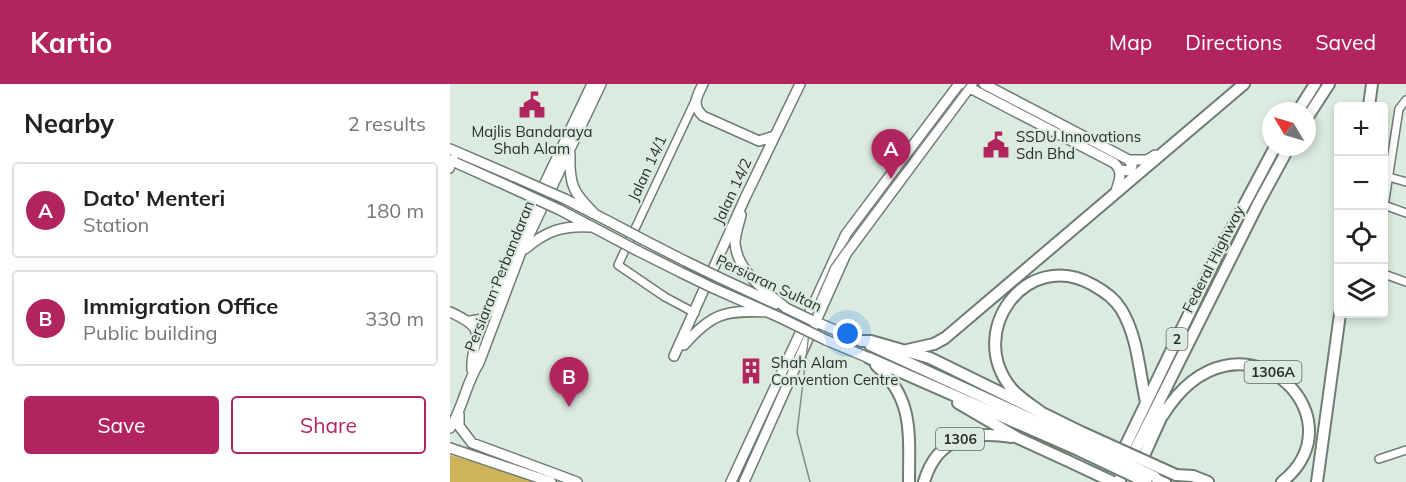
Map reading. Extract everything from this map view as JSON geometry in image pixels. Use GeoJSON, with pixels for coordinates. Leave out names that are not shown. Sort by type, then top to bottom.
{"type":"FeatureCollection","features":[{"type":"Feature","properties":{"kind":"highway"},"geometry":{"type":"LineString","coordinates":[[907,350],[934,344],[945,338],[1244,84]]}},
{"type":"Feature","properties":{"kind":"highway"},"geometry":{"type":"LineString","coordinates":[[1304,102],[1315,84]]}},
{"type":"Feature","properties":{"kind":"highway"},"geometry":{"type":"LineString","coordinates":[[1316,104],[1329,84]]}},
{"type":"Feature","properties":{"kind":"highway"},"geometry":{"type":"LineString","coordinates":[[1370,102],[1372,84]]}},
{"type":"Feature","properties":{"kind":"highway","name":"Federal Highway"},"geometry":{"type":"LineString","coordinates":[[1108,482],[1216,258],[1270,156]]}},
{"type":"Feature","properties":{"kind":"highway","name":"Federal Highway"},"geometry":{"type":"LineString","coordinates":[[1119,482],[1174,368],[1284,156]]}},
{"type":"Feature","properties":{"kind":"highway"},"geometry":{"type":"LineString","coordinates":[[1146,402],[1137,349],[1120,307],[1104,291],[1073,276],[1050,276],[1016,292],[999,319],[995,339],[999,364],[1011,388],[1077,440],[1156,480]]}},
{"type":"Feature","properties":{"kind":"highway"},"geometry":{"type":"LineString","coordinates":[[1317,482],[1339,318]]}},
{"type":"Feature","properties":{"kind":"highway"},"geometry":{"type":"LineString","coordinates":[[861,341],[871,341],[907,350],[946,365],[1041,412]]}},
{"type":"Feature","properties":{"kind":"highway","name":"Persiaran Sultan"},"geometry":{"type":"LineString","coordinates":[[861,341],[1077,440]]}},
{"type":"Feature","properties":{"kind":"highway"},"geometry":{"type":"LineString","coordinates":[[869,358],[891,379],[906,407],[908,479]]}},
{"type":"Feature","properties":{"kind":"highway","name":"Persiaran Sultan"},"geometry":{"type":"LineString","coordinates":[[869,358],[1077,440]]}},
{"type":"Feature","properties":{"kind":"highway","name":"1306A"},"geometry":{"type":"LineString","coordinates":[[1163,415],[1183,387],[1209,371],[1237,364],[1257,366],[1276,373],[1294,389],[1300,398],[1308,427],[1303,459],[1292,474],[1282,482]]}},
{"type":"Feature","properties":{"kind":"highway"},"geometry":{"type":"LineString","coordinates":[[1132,482],[1172,394],[1174,368]]}},
{"type":"Feature","properties":{"kind":"highway"},"geometry":{"type":"LineString","coordinates":[[927,382],[1018,438],[1113,482]]}},
{"type":"Feature","properties":{"kind":"highway","name":"1306"},"geometry":{"type":"LineString","coordinates":[[924,482],[931,466],[954,441],[971,435],[988,434],[1018,438]]}},
{"type":"Feature","properties":{"kind":"highway"},"geometry":{"type":"LineString","coordinates":[[1077,440],[1176,475],[1188,482]]}},
{"type":"Feature","properties":{"kind":"highway"},"geometry":{"type":"LineString","coordinates":[[1176,475],[1193,476],[1208,482]]}},
{"type":"Feature","properties":{"kind":"main road","name":"Persiaran Perbandaran"},"geometry":{"type":"LineString","coordinates":[[470,321],[483,319],[488,313],[514,248],[592,84]]}},
{"type":"Feature","properties":{"kind":"main road","name":"Persiaran Perbandaran"},"geometry":{"type":"LineString","coordinates":[[450,428],[459,414],[472,372],[479,363],[521,252],[601,84]]}},
{"type":"Feature","properties":{"kind":"main road","name":"Jalan 14/1"},"geometry":{"type":"LineString","coordinates":[[695,101],[703,84]]}},
{"type":"Feature","properties":{"kind":"main road","name":"Jalan 14/2"},"geometry":{"type":"LineString","coordinates":[[768,312],[714,316],[698,328],[674,356],[692,311],[800,84]]}},
{"type":"Feature","properties":{"kind":"main road"},"geometry":{"type":"LineString","coordinates":[[938,112],[949,91],[948,84]]}},
{"type":"Feature","properties":{"kind":"main road"},"geometry":{"type":"LineString","coordinates":[[984,84],[1120,170],[1130,171],[1132,166],[1129,160]]}},
{"type":"Feature","properties":{"kind":"main road"},"geometry":{"type":"LineString","coordinates":[[731,482],[846,234],[938,112],[965,85]]}},
{"type":"Feature","properties":{"kind":"main road"},"geometry":{"type":"LineString","coordinates":[[965,85],[994,91],[1129,160],[1147,160],[1172,144]]}},
{"type":"Feature","properties":{"kind":"main road"},"geometry":{"type":"LineString","coordinates":[[744,482],[846,254],[959,100],[965,85]]}},
{"type":"Feature","properties":{"kind":"main road"},"geometry":{"type":"LineString","coordinates":[[959,100],[994,91]]}},
{"type":"Feature","properties":{"kind":"main road"},"geometry":{"type":"LineString","coordinates":[[695,101],[696,108],[703,116],[754,139],[764,141],[774,136]]}},
{"type":"Feature","properties":{"kind":"main road","name":"Persiaran Sultan"},"geometry":{"type":"LineString","coordinates":[[453,150],[565,199],[718,277],[861,341]]}},
{"type":"Feature","properties":{"kind":"main road"},"geometry":{"type":"LineString","coordinates":[[570,151],[571,185],[581,200],[596,215]]}},
{"type":"Feature","properties":{"kind":"main road","name":"Persiaran Sultan"},"geometry":{"type":"LineString","coordinates":[[450,164],[510,187],[560,210],[713,288],[869,358]]}},
{"type":"Feature","properties":{"kind":"main road"},"geometry":{"type":"LineString","coordinates":[[1116,191],[1120,170]]}},
{"type":"Feature","properties":{"kind":"main road"},"geometry":{"type":"LineString","coordinates":[[745,198],[735,243],[740,260],[753,280],[786,308]]}},
{"type":"Feature","properties":{"kind":"main road"},"geometry":{"type":"LineString","coordinates":[[521,252],[546,232],[561,227],[591,226]]}},
{"type":"Feature","properties":{"kind":"main road"},"geometry":{"type":"LineString","coordinates":[[450,312],[470,321],[477,336],[472,372]]}},
{"type":"Feature","properties":{"kind":"main road"},"geometry":{"type":"LineString","coordinates":[[459,414],[459,426],[472,443],[577,482]]}},
{"type":"Feature","properties":{"kind":"main road"},"geometry":{"type":"LineString","coordinates":[[450,448],[551,482]]}},
{"type":"Feature","properties":{"kind":"street"},"geometry":{"type":"LineString","coordinates":[[1388,183],[1399,109],[1406,100]]}},
{"type":"Feature","properties":{"kind":"street","name":"Jalan 14/1"},"geometry":{"type":"LineString","coordinates":[[692,311],[657,292],[618,264],[695,101]]}},
{"type":"Feature","properties":{"kind":"street"},"geometry":{"type":"LineString","coordinates":[[450,164],[453,150]]}},
{"type":"Feature","properties":{"kind":"street"},"geometry":{"type":"LineString","coordinates":[[1389,177],[1406,182]]}},
{"type":"Feature","properties":{"kind":"street"},"geometry":{"type":"LineString","coordinates":[[1388,207],[1406,213]]}},
{"type":"Feature","properties":{"kind":"street"},"geometry":{"type":"LineString","coordinates":[[1388,276],[1406,282]]}},
{"type":"Feature","properties":{"kind":"street"},"geometry":{"type":"LineString","coordinates":[[1379,459],[1406,450]]}},
{"type":"Feature","properties":{"kind":"shaded area"},"geometry":{"type":"Polygon","coordinates":[[[450,455],[544,482],[450,482],[450,455]]]}},
{"type":"Feature","properties":{"kind":"tram line"},"geometry":{"type":"LineString","coordinates":[[810,482],[797,432],[810,325],[817,298],[831,266],[967,84]]}},
{"type":"Feature","properties":{"kind":"place","name":"Majlis Bandaraya Shah Alam"},"geometry":{"type":"Point","coordinates":[532,105]}},
{"type":"Feature","properties":{"kind":"place","name":"SSDU Innovations Sdn Bhd"},"geometry":{"type":"Point","coordinates":[996,145]}},
{"type":"Feature","properties":{"kind":"place","name":"Dato' Menteri"},"geometry":{"type":"Point","coordinates":[891,179]}},
{"type":"Feature","properties":{"kind":"place","name":"Shah Alam Convention Centre"},"geometry":{"type":"Point","coordinates":[751,371]}},
{"type":"Feature","properties":{"kind":"place","name":"Immigration Office"},"geometry":{"type":"Point","coordinates":[569,407]}}]}
